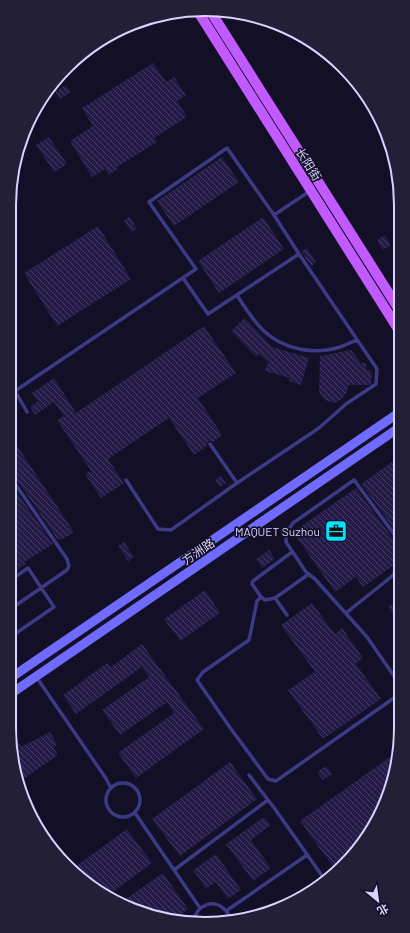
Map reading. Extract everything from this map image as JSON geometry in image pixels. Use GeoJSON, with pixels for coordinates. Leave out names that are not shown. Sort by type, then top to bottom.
{"type":"FeatureCollection","features":[{"type":"Feature","properties":{"kind":"main road","name":"长阳街"},"geometry":{"type":"LineString","coordinates":[[201,16],[394,322]]}},
{"type":"Feature","properties":{"kind":"main road","name":"长阳街"},"geometry":{"type":"LineString","coordinates":[[215,16],[394,301]]}},
{"type":"Feature","properties":{"kind":"main road","name":"方洲路"},"geometry":{"type":"LineString","coordinates":[[16,674],[394,416]]}},
{"type":"Feature","properties":{"kind":"main road","name":"方洲路"},"geometry":{"type":"LineString","coordinates":[[16,690],[394,431]]}},
{"type":"Feature","properties":{"kind":"lane"},"geometry":{"type":"LineString","coordinates":[[16,390],[196,269],[149,202],[227,148],[377,368],[376,384],[346,404],[319,428],[237,483],[171,530],[158,529],[126,480]]}},
{"type":"Feature","properties":{"kind":"lane"},"geometry":{"type":"LineString","coordinates":[[274,215],[311,191]]}},
{"type":"Feature","properties":{"kind":"lane"},"geometry":{"type":"LineString","coordinates":[[183,278],[208,314],[299,254]]}},
{"type":"Feature","properties":{"kind":"lane"},"geometry":{"type":"LineString","coordinates":[[237,296],[249,314],[265,332],[281,344],[298,349],[319,351],[340,347],[357,340]]}},
{"type":"Feature","properties":{"kind":"lane"},"geometry":{"type":"LineString","coordinates":[[16,393],[27,412]]}},
{"type":"Feature","properties":{"kind":"lane"},"geometry":{"type":"LineString","coordinates":[[210,444],[237,483]]}},
{"type":"Feature","properties":{"kind":"lane"},"geometry":{"type":"LineString","coordinates":[[394,534],[354,480],[293,523],[286,533],[286,542],[306,572],[316,578],[367,637],[394,676]]}},
{"type":"Feature","properties":{"kind":"lane"},"geometry":{"type":"LineString","coordinates":[[16,485],[68,562],[69,566],[67,570],[16,605]]}},
{"type":"Feature","properties":{"kind":"lane"},"geometry":{"type":"LineString","coordinates":[[292,552],[252,581],[252,584],[261,597],[264,600],[275,598],[308,574]]}},
{"type":"Feature","properties":{"kind":"lane"},"geometry":{"type":"LineString","coordinates":[[16,576],[28,568],[54,607],[16,633]]}},
{"type":"Feature","properties":{"kind":"lane"},"geometry":{"type":"LineString","coordinates":[[346,613],[394,573]]}},
{"type":"Feature","properties":{"kind":"lane"},"geometry":{"type":"LineString","coordinates":[[261,597],[257,601],[249,640],[203,672],[197,680],[268,779],[276,781],[394,698]]}},
{"type":"Feature","properties":{"kind":"lane"},"geometry":{"type":"LineString","coordinates":[[275,598],[287,615]]}},
{"type":"Feature","properties":{"kind":"lane"},"geometry":{"type":"LineString","coordinates":[[36,677],[111,788]]}},
{"type":"Feature","properties":{"kind":"lane"},"geometry":{"type":"LineString","coordinates":[[249,775],[322,876]]}},
{"type":"Feature","properties":{"kind":"lane"},"geometry":{"type":"LineString","coordinates":[[121,783],[132,785],[139,793],[140,804],[135,813],[125,818],[114,816],[107,808],[106,797],[111,788],[121,783]]}},
{"type":"Feature","properties":{"kind":"lane"},"geometry":{"type":"LineString","coordinates":[[174,870],[268,800]]}},
{"type":"Feature","properties":{"kind":"lane"},"geometry":{"type":"LineString","coordinates":[[135,813],[200,908]]}},
{"type":"Feature","properties":{"kind":"lane"},"geometry":{"type":"LineString","coordinates":[[226,911],[307,855]]}},
{"type":"Feature","properties":{"kind":"lane"},"geometry":{"type":"LineString","coordinates":[[195,917],[200,908],[210,903],[221,905],[228,915]]}},
{"type":"Feature","properties":{"kind":"building"},"geometry":{"type":"Polygon","coordinates":[[[153,63],[166,82],[174,77],[186,95],[177,101],[187,117],[154,138],[157,142],[117,167],[118,169],[109,175],[105,169],[92,177],[70,141],[93,126],[82,108],[153,63]]]}},
{"type":"Feature","properties":{"kind":"building"},"geometry":{"type":"Polygon","coordinates":[[[66,85],[71,92],[60,99],[55,92],[66,85]]]}},
{"type":"Feature","properties":{"kind":"building"},"geometry":{"type":"Polygon","coordinates":[[[49,137],[67,164],[54,172],[36,145],[49,137]]]}},
{"type":"Feature","properties":{"kind":"building"},"geometry":{"type":"Polygon","coordinates":[[[222,157],[239,182],[174,226],[157,201],[222,157]]]}},
{"type":"Feature","properties":{"kind":"building"},"geometry":{"type":"Polygon","coordinates":[[[130,217],[137,229],[131,232],[124,220],[130,217]]]}},
{"type":"Feature","properties":{"kind":"building"},"geometry":{"type":"Polygon","coordinates":[[[263,217],[284,249],[219,293],[198,261],[263,217]]]}},
{"type":"Feature","properties":{"kind":"building"},"geometry":{"type":"Polygon","coordinates":[[[98,226],[131,279],[57,326],[24,273],[98,226]]]}},
{"type":"Feature","properties":{"kind":"building"},"geometry":{"type":"Polygon","coordinates":[[[385,235],[391,245],[383,250],[377,240],[385,235]]]}},
{"type":"Feature","properties":{"kind":"building"},"geometry":{"type":"Polygon","coordinates":[[[307,248],[316,262],[311,266],[301,251],[307,248]]]}},
{"type":"Feature","properties":{"kind":"building"},"geometry":{"type":"Polygon","coordinates":[[[245,318],[272,347],[309,358],[301,385],[289,381],[290,378],[265,371],[268,362],[259,354],[256,357],[231,331],[245,318]]]}},
{"type":"Feature","properties":{"kind":"building"},"geometry":{"type":"Polygon","coordinates":[[[204,326],[236,373],[198,398],[222,435],[213,442],[208,441],[207,446],[194,455],[169,418],[108,459],[124,483],[101,498],[85,474],[91,471],[57,420],[64,416],[54,402],[35,415],[30,407],[38,401],[32,393],[54,378],[76,413],[204,326]]]}},
{"type":"Feature","properties":{"kind":"building"},"geometry":{"type":"Polygon","coordinates":[[[351,350],[361,363],[366,363],[366,370],[370,370],[372,374],[371,384],[348,385],[347,392],[342,399],[335,403],[327,401],[321,396],[319,391],[320,356],[351,350]]]}},
{"type":"Feature","properties":{"kind":"building"},"geometry":{"type":"Polygon","coordinates":[[[16,444],[74,532],[62,540],[58,540],[16,479],[16,444]]]}},
{"type":"Feature","properties":{"kind":"building"},"geometry":{"type":"Polygon","coordinates":[[[394,460],[394,529],[361,484],[394,460]]]}},
{"type":"Feature","properties":{"kind":"building"},"geometry":{"type":"Polygon","coordinates":[[[221,476],[226,483],[220,487],[215,480],[221,476]]]}},
{"type":"Feature","properties":{"kind":"building"},"geometry":{"type":"Polygon","coordinates":[[[356,488],[394,540],[394,565],[363,587],[356,577],[335,592],[293,532],[356,488]]]}},
{"type":"Feature","properties":{"kind":"building"},"geometry":{"type":"Polygon","coordinates":[[[16,491],[53,544],[26,561],[26,564],[16,571],[16,491]]]}},
{"type":"Feature","properties":{"kind":"building"},"geometry":{"type":"Polygon","coordinates":[[[124,542],[134,557],[128,561],[118,546],[124,542]]]}},
{"type":"Feature","properties":{"kind":"building"},"geometry":{"type":"Polygon","coordinates":[[[269,550],[275,559],[262,568],[256,559],[269,550]]]}},
{"type":"Feature","properties":{"kind":"building"},"geometry":{"type":"Polygon","coordinates":[[[205,590],[220,613],[180,641],[164,619],[205,590]]]}},
{"type":"Feature","properties":{"kind":"building"},"geometry":{"type":"Polygon","coordinates":[[[312,603],[335,634],[342,628],[363,658],[356,664],[381,699],[323,739],[288,690],[315,672],[281,625],[312,603]]]}},
{"type":"Feature","properties":{"kind":"building"},"geometry":{"type":"Polygon","coordinates":[[[394,603],[394,616],[388,607],[394,603]]]}},
{"type":"Feature","properties":{"kind":"building"},"geometry":{"type":"Polygon","coordinates":[[[142,644],[204,729],[136,778],[118,753],[174,713],[167,702],[120,735],[102,710],[149,677],[142,667],[76,714],[63,695],[107,663],[111,667],[142,644]]]}},
{"type":"Feature","properties":{"kind":"building"},"geometry":{"type":"Polygon","coordinates":[[[50,732],[57,745],[53,747],[58,755],[23,780],[16,740],[21,747],[50,732]]]}},
{"type":"Feature","properties":{"kind":"building"},"geometry":{"type":"Polygon","coordinates":[[[392,756],[388,777],[375,812],[355,843],[333,867],[300,821],[392,756]]]}},
{"type":"Feature","properties":{"kind":"building"},"geometry":{"type":"Polygon","coordinates":[[[230,762],[257,799],[180,856],[152,819],[230,762]]]}},
{"type":"Feature","properties":{"kind":"building"},"geometry":{"type":"Polygon","coordinates":[[[326,766],[332,774],[323,780],[317,772],[326,766]]]}},
{"type":"Feature","properties":{"kind":"building"},"geometry":{"type":"Polygon","coordinates":[[[264,817],[271,825],[251,840],[271,868],[253,881],[226,844],[264,817]]]}},
{"type":"Feature","properties":{"kind":"building"},"geometry":{"type":"Polygon","coordinates":[[[127,829],[152,863],[112,893],[76,866],[127,829]]]}},
{"type":"Feature","properties":{"kind":"building"},"geometry":{"type":"Polygon","coordinates":[[[216,854],[241,890],[228,899],[216,882],[206,889],[193,870],[216,854]]]}},
{"type":"Feature","properties":{"kind":"building"},"geometry":{"type":"Polygon","coordinates":[[[163,873],[188,909],[180,915],[156,911],[125,900],[163,873]]]}},
{"type":"Feature","properties":{"kind":"place","name":"MAQUET Suzhou"},"geometry":{"type":"Point","coordinates":[336,531]}}]}
